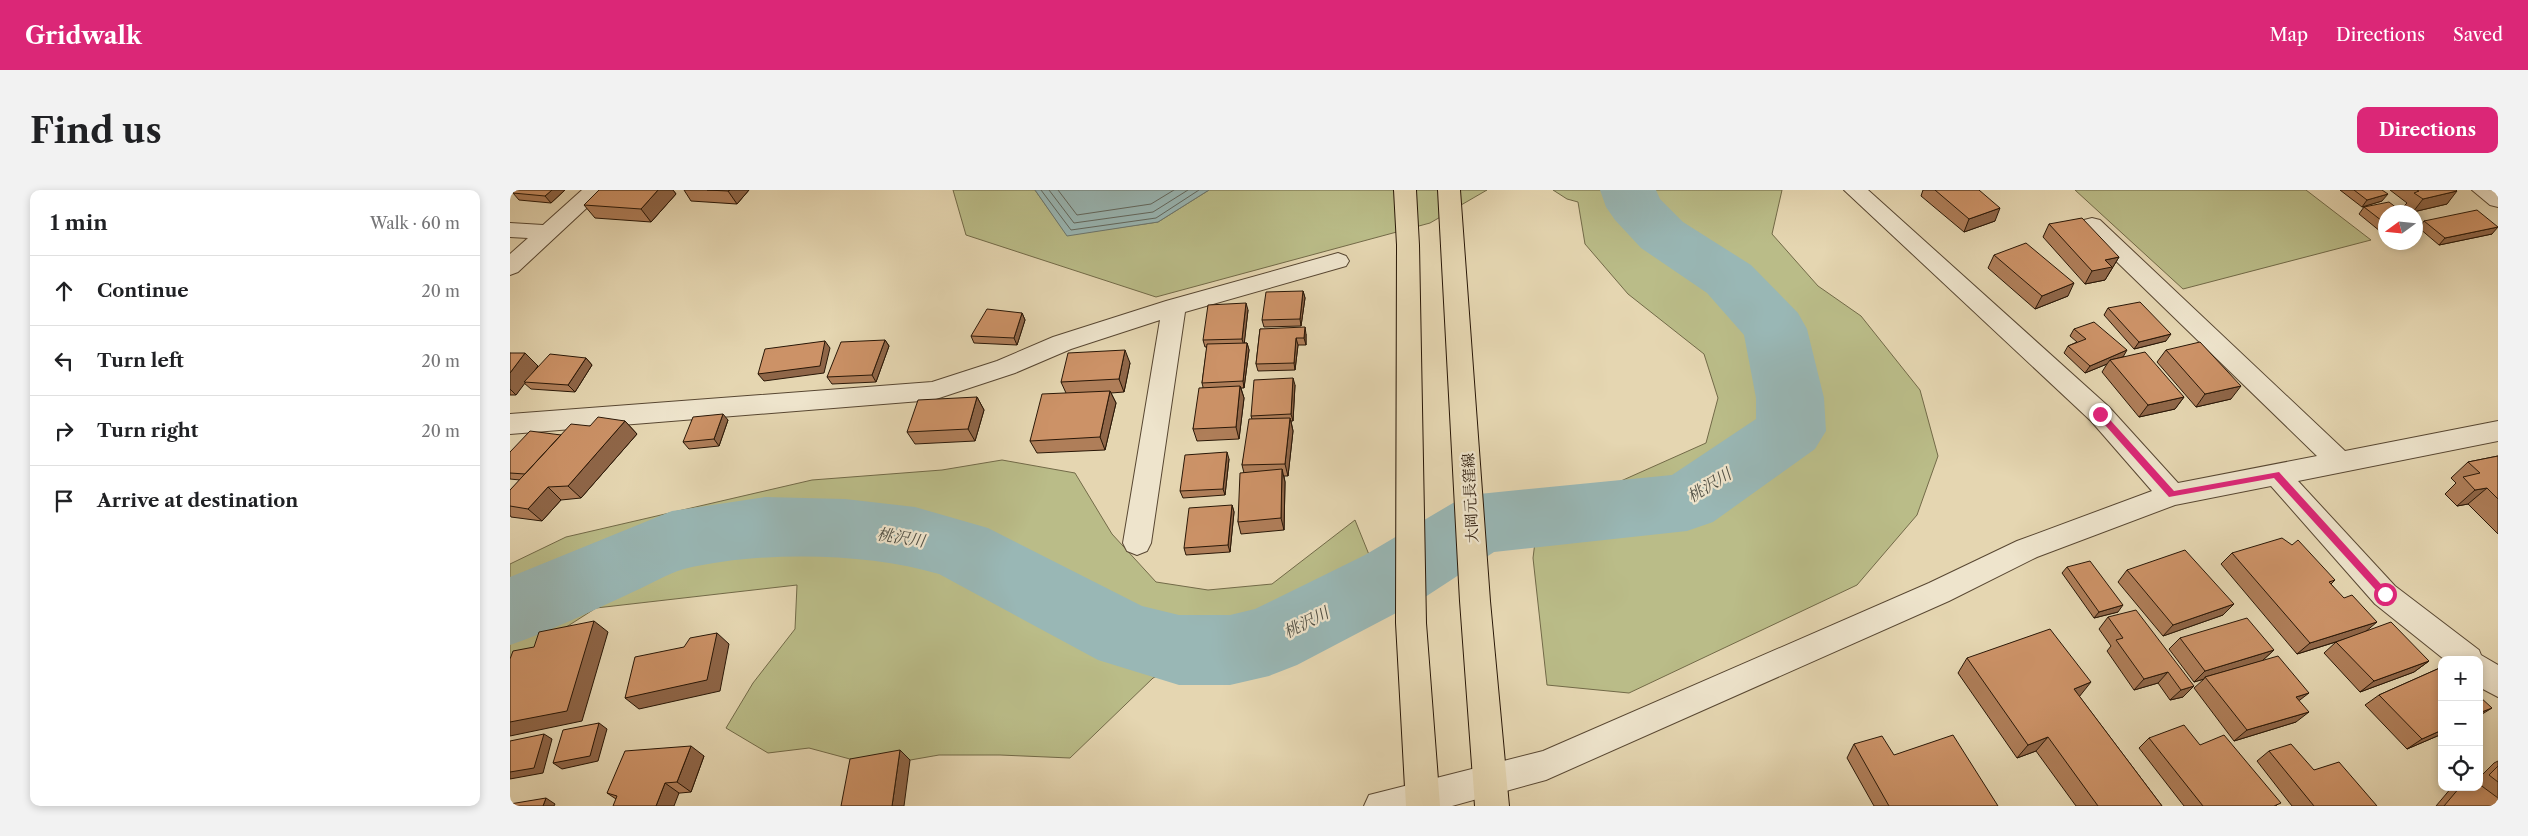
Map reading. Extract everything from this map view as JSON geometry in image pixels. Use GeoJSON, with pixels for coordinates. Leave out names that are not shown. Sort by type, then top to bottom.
{"type":"FeatureCollection","features":[{"type":"Feature","properties":{"kind":"main road"},"geometry":{"type":"LineString","coordinates":[[1405,190],[1408,245],[1411,623],[1423,802]]}},
{"type":"Feature","properties":{"kind":"main road","name":"大岡元長窪線"},"geometry":{"type":"LineString","coordinates":[[1449,190],[1453,223],[1475,601],[1490,794]]}},
{"type":"Feature","properties":{"kind":"street"},"geometry":{"type":"LineString","coordinates":[[510,267],[595,190]]}},
{"type":"Feature","properties":{"kind":"street"},"geometry":{"type":"LineString","coordinates":[[1856,190],[2100,414],[2172,495]]}},
{"type":"Feature","properties":{"kind":"street"},"geometry":{"type":"LineString","coordinates":[[2483,190],[2498,200]]}},
{"type":"Feature","properties":{"kind":"street"},"geometry":{"type":"LineString","coordinates":[[2092,225],[2340,462]]}},
{"type":"Feature","properties":{"kind":"street"},"geometry":{"type":"LineString","coordinates":[[510,230],[547,232]]}},
{"type":"Feature","properties":{"kind":"street"},"geometry":{"type":"LineString","coordinates":[[510,424],[933,391],[1006,367],[1062,343],[1174,306],[1338,261]]}},
{"type":"Feature","properties":{"kind":"street"},"geometry":{"type":"LineString","coordinates":[[1137,543],[1174,306]]}},
{"type":"Feature","properties":{"kind":"street"},"geometry":{"type":"LineString","coordinates":[[1381,806],[1490,794],[1546,765],[1939,592],[2027,549],[2172,495],[2498,431]]}},
{"type":"Feature","properties":{"kind":"street"},"geometry":{"type":"LineString","coordinates":[[2276,474],[2385,594],[2463,656]]}},
{"type":"Feature","properties":{"kind":"street"},"geometry":{"type":"LineString","coordinates":[[2483,671],[2498,683]]}},
{"type":"Feature","properties":{"kind":"green space"},"geometry":{"type":"Polygon","coordinates":[[[953,190],[1035,190],[1067,235],[1158,222],[1209,190],[1487,190],[1430,223],[1156,297],[966,235],[953,190]]]}},
{"type":"Feature","properties":{"kind":"green space"},"geometry":{"type":"Polygon","coordinates":[[[1553,190],[1782,190],[1772,234],[1818,286],[1861,316],[1920,390],[1938,456],[1917,515],[1857,585],[1629,693],[1547,685],[1533,558],[1538,518],[1706,443],[1718,398],[1704,354],[1628,294],[1585,244],[1578,202],[1567,199],[1553,190]]]}},
{"type":"Feature","properties":{"kind":"green space"},"geometry":{"type":"Polygon","coordinates":[[[2075,190],[2306,190],[2371,240],[2183,289],[2075,190]]]}},
{"type":"Feature","properties":{"kind":"green space"},"geometry":{"type":"Polygon","coordinates":[[[1002,460],[1075,473],[1112,534],[1156,582],[1208,590],[1272,584],[1355,520],[1374,567],[1284,616],[1153,678],[1070,758],[939,755],[876,766],[809,748],[768,753],[726,728],[753,683],[795,629],[797,585],[596,608],[510,663],[510,564],[566,537],[812,480],[942,470],[1002,460]]]}},
{"type":"Feature","properties":{"kind":"water"},"geometry":{"type":"Polygon","coordinates":[[[1035,190],[1209,190],[1158,222],[1067,236],[1035,190]]]}},
{"type":"Feature","properties":{"kind":"building"},"geometry":{"type":"Polygon","coordinates":[[[516,190],[552,190],[545,196],[513,193],[516,190]]]}},
{"type":"Feature","properties":{"kind":"building"},"geometry":{"type":"Polygon","coordinates":[[[599,190],[658,190],[641,209],[584,205],[599,190]]]}},
{"type":"Feature","properties":{"kind":"building"},"geometry":{"type":"Polygon","coordinates":[[[1935,190],[1979,190],[2000,208],[1969,219],[1935,190]]]}},
{"type":"Feature","properties":{"kind":"building"},"geometry":{"type":"Polygon","coordinates":[[[2354,190],[2382,190],[2388,194],[2367,200],[2354,190]]]}},
{"type":"Feature","properties":{"kind":"building"},"geometry":{"type":"Polygon","coordinates":[[[2417,190],[2457,191],[2423,199],[2414,193],[2419,191],[2417,190]]]}},
{"type":"Feature","properties":{"kind":"building"},"geometry":{"type":"Polygon","coordinates":[[[2389,202],[2393,205],[2378,205],[2378,218],[2364,207],[2389,202]]]}},
{"type":"Feature","properties":{"kind":"building"},"geometry":{"type":"Polygon","coordinates":[[[2477,210],[2498,227],[2445,238],[2424,221],[2477,210]]]}},
{"type":"Feature","properties":{"kind":"building"},"geometry":{"type":"Polygon","coordinates":[[[2082,218],[2119,257],[2105,260],[2112,267],[2092,271],[2049,224],[2082,218]]]}},
{"type":"Feature","properties":{"kind":"building"},"geometry":{"type":"Polygon","coordinates":[[[2026,243],[2074,283],[2042,296],[1994,255],[2026,243]]]}},
{"type":"Feature","properties":{"kind":"building"},"geometry":{"type":"Polygon","coordinates":[[[1303,291],[1300,319],[1262,320],[1266,292],[1303,291]]]}},
{"type":"Feature","properties":{"kind":"building"},"geometry":{"type":"Polygon","coordinates":[[[2140,302],[2171,334],[2139,342],[2108,308],[2140,302]]]}},
{"type":"Feature","properties":{"kind":"building"},"geometry":{"type":"Polygon","coordinates":[[[1246,303],[1242,339],[1203,340],[1208,305],[1246,303]]]}},
{"type":"Feature","properties":{"kind":"building"},"geometry":{"type":"Polygon","coordinates":[[[987,309],[1022,313],[1014,338],[971,336],[987,309]]]}},
{"type":"Feature","properties":{"kind":"building"},"geometry":{"type":"Polygon","coordinates":[[[2094,322],[2127,350],[2090,366],[2068,346],[2086,339],[2074,329],[2094,322]]]}},
{"type":"Feature","properties":{"kind":"building"},"geometry":{"type":"Polygon","coordinates":[[[1305,327],[1304,338],[1296,338],[1294,363],[1256,364],[1260,329],[1305,327]]]}},
{"type":"Feature","properties":{"kind":"building"},"geometry":{"type":"Polygon","coordinates":[[[885,340],[872,375],[827,377],[841,342],[885,340]]]}},
{"type":"Feature","properties":{"kind":"building"},"geometry":{"type":"Polygon","coordinates":[[[825,341],[820,366],[758,374],[765,349],[825,341]]]}},
{"type":"Feature","properties":{"kind":"building"},"geometry":{"type":"Polygon","coordinates":[[[2200,342],[2241,386],[2205,394],[2166,350],[2200,342]]]}},
{"type":"Feature","properties":{"kind":"building"},"geometry":{"type":"Polygon","coordinates":[[[1247,343],[1243,381],[1202,383],[1207,344],[1247,343]]]}},
{"type":"Feature","properties":{"kind":"building"},"geometry":{"type":"Polygon","coordinates":[[[1125,350],[1119,379],[1061,382],[1068,353],[1125,350]]]}},
{"type":"Feature","properties":{"kind":"building"},"geometry":{"type":"Polygon","coordinates":[[[2145,352],[2184,397],[2148,405],[2110,360],[2145,352]]]}},
{"type":"Feature","properties":{"kind":"building"},"geometry":{"type":"Polygon","coordinates":[[[510,353],[525,353],[510,373],[510,353]]]}},
{"type":"Feature","properties":{"kind":"building"},"geometry":{"type":"Polygon","coordinates":[[[550,354],[586,358],[568,385],[524,382],[550,354]]]}},
{"type":"Feature","properties":{"kind":"building"},"geometry":{"type":"Polygon","coordinates":[[[1293,378],[1291,414],[1251,416],[1254,380],[1293,378]]]}},
{"type":"Feature","properties":{"kind":"building"},"geometry":{"type":"Polygon","coordinates":[[[1240,386],[1236,427],[1193,429],[1199,388],[1240,386]]]}},
{"type":"Feature","properties":{"kind":"building"},"geometry":{"type":"Polygon","coordinates":[[[1110,391],[1100,437],[1030,441],[1042,394],[1110,391]]]}},
{"type":"Feature","properties":{"kind":"building"},"geometry":{"type":"Polygon","coordinates":[[[977,397],[968,429],[907,432],[918,400],[977,397]]]}},
{"type":"Feature","properties":{"kind":"building"},"geometry":{"type":"Polygon","coordinates":[[[723,414],[714,439],[683,442],[693,417],[723,414]]]}},
{"type":"Feature","properties":{"kind":"building"},"geometry":{"type":"Polygon","coordinates":[[[598,417],[625,421],[568,486],[548,487],[528,509],[510,506],[510,490],[571,424],[590,426],[598,417]]]}},
{"type":"Feature","properties":{"kind":"building"},"geometry":{"type":"Polygon","coordinates":[[[1290,418],[1285,464],[1242,465],[1249,419],[1290,418]]]}},
{"type":"Feature","properties":{"kind":"building"},"geometry":{"type":"Polygon","coordinates":[[[530,431],[561,435],[525,474],[510,473],[510,452],[530,431]]]}},
{"type":"Feature","properties":{"kind":"building"},"geometry":{"type":"Polygon","coordinates":[[[1227,452],[1223,489],[1180,491],[1185,455],[1227,452]]]}},
{"type":"Feature","properties":{"kind":"building"},"geometry":{"type":"Polygon","coordinates":[[[2498,456],[2498,499],[2487,488],[2475,490],[2463,477],[2480,473],[2468,462],[2498,456]]]}},
{"type":"Feature","properties":{"kind":"building"},"geometry":{"type":"Polygon","coordinates":[[[1282,469],[1281,518],[1238,522],[1240,473],[1282,469]]]}},
{"type":"Feature","properties":{"kind":"building"},"geometry":{"type":"Polygon","coordinates":[[[1232,505],[1228,545],[1184,548],[1189,508],[1232,505]]]}},
{"type":"Feature","properties":{"kind":"building"},"geometry":{"type":"Polygon","coordinates":[[[2282,538],[2292,545],[2298,540],[2335,580],[2329,582],[2344,598],[2352,595],[2377,622],[2310,643],[2232,553],[2282,538]]]}},
{"type":"Feature","properties":{"kind":"building"},"geometry":{"type":"Polygon","coordinates":[[[2185,550],[2234,604],[2173,625],[2127,570],[2185,550]]]}},
{"type":"Feature","properties":{"kind":"building"},"geometry":{"type":"Polygon","coordinates":[[[2090,561],[2123,605],[2099,612],[2067,567],[2090,561]]]}},
{"type":"Feature","properties":{"kind":"building"},"geometry":{"type":"Polygon","coordinates":[[[2136,610],[2194,686],[2181,690],[2168,672],[2144,679],[2116,640],[2123,638],[2108,617],[2136,610]]]}},
{"type":"Feature","properties":{"kind":"building"},"geometry":{"type":"Polygon","coordinates":[[[2247,618],[2274,650],[2205,671],[2180,638],[2247,618]]]}},
{"type":"Feature","properties":{"kind":"building"},"geometry":{"type":"Polygon","coordinates":[[[594,621],[567,711],[510,722],[510,659],[513,651],[534,647],[539,632],[594,621]]]}},
{"type":"Feature","properties":{"kind":"building"},"geometry":{"type":"Polygon","coordinates":[[[2391,622],[2429,661],[2374,681],[2336,642],[2391,622]]]}},
{"type":"Feature","properties":{"kind":"building"},"geometry":{"type":"Polygon","coordinates":[[[2050,629],[2091,682],[2074,689],[2162,806],[2098,806],[2048,737],[2028,745],[1967,658],[2050,629]]]}},
{"type":"Feature","properties":{"kind":"building"},"geometry":{"type":"Polygon","coordinates":[[[717,633],[707,680],[625,698],[635,657],[684,647],[690,638],[717,633]]]}},
{"type":"Feature","properties":{"kind":"building"},"geometry":{"type":"Polygon","coordinates":[[[2278,656],[2309,693],[2296,697],[2309,712],[2247,730],[2205,677],[2278,656]]]}},
{"type":"Feature","properties":{"kind":"building"},"geometry":{"type":"Polygon","coordinates":[[[2438,669],[2438,732],[2422,739],[2379,695],[2438,669]]]}},
{"type":"Feature","properties":{"kind":"building"},"geometry":{"type":"Polygon","coordinates":[[[2483,700],[2492,708],[2483,711],[2483,700]]]}},
{"type":"Feature","properties":{"kind":"building"},"geometry":{"type":"Polygon","coordinates":[[[599,723],[590,756],[553,763],[563,730],[599,723]]]}},
{"type":"Feature","properties":{"kind":"building"},"geometry":{"type":"Polygon","coordinates":[[[2184,725],[2200,745],[2224,735],[2281,803],[2274,806],[2203,806],[2149,738],[2184,725]]]}},
{"type":"Feature","properties":{"kind":"building"},"geometry":{"type":"Polygon","coordinates":[[[544,734],[534,768],[510,772],[510,741],[544,734]]]}},
{"type":"Feature","properties":{"kind":"building"},"geometry":{"type":"Polygon","coordinates":[[[1953,735],[1998,806],[1889,806],[1854,744],[1882,736],[1894,755],[1953,735]]]}},
{"type":"Feature","properties":{"kind":"building"},"geometry":{"type":"Polygon","coordinates":[[[2291,744],[2314,770],[2339,762],[2377,806],[2314,806],[2269,751],[2291,744]]]}},
{"type":"Feature","properties":{"kind":"building"},"geometry":{"type":"Polygon","coordinates":[[[691,746],[677,782],[665,783],[656,806],[613,806],[617,796],[607,793],[625,751],[691,746]]]}},
{"type":"Feature","properties":{"kind":"building"},"geometry":{"type":"Polygon","coordinates":[[[900,750],[892,806],[841,806],[850,759],[900,750]]]}},
{"type":"Feature","properties":{"kind":"building"},"geometry":{"type":"Polygon","coordinates":[[[2498,766],[2498,782],[2489,775],[2498,766]]]}},
{"type":"Feature","properties":{"kind":"building"},"geometry":{"type":"Polygon","coordinates":[[[2483,787],[2498,798],[2498,806],[2444,806],[2457,791],[2483,791],[2483,787]]]}},
{"type":"Feature","properties":{"kind":"building"},"geometry":{"type":"Polygon","coordinates":[[[546,798],[543,806],[510,806],[510,804],[546,798]]]}},
{"type":"Feature","properties":{"kind":"waterway","name":"桃沢川"},"geometry":{"type":"LineString","coordinates":[[510,612],[672,541],[765,527],[845,529],[915,537],[961,550],[1126,636],[1179,650],[1230,650],[1269,641],[1392,578],[1479,524],[1687,502],[1791,431],[1790,398],[1775,329],[1729,279],[1662,235],[1635,207],[1628,190]]}},
{"type":"Feature","properties":{"kind":"route"},"geometry":{"type":"LineString","coordinates":[[2100,414],[2172,495],[2276,474],[2327,533],[2385,594]]}}]}
